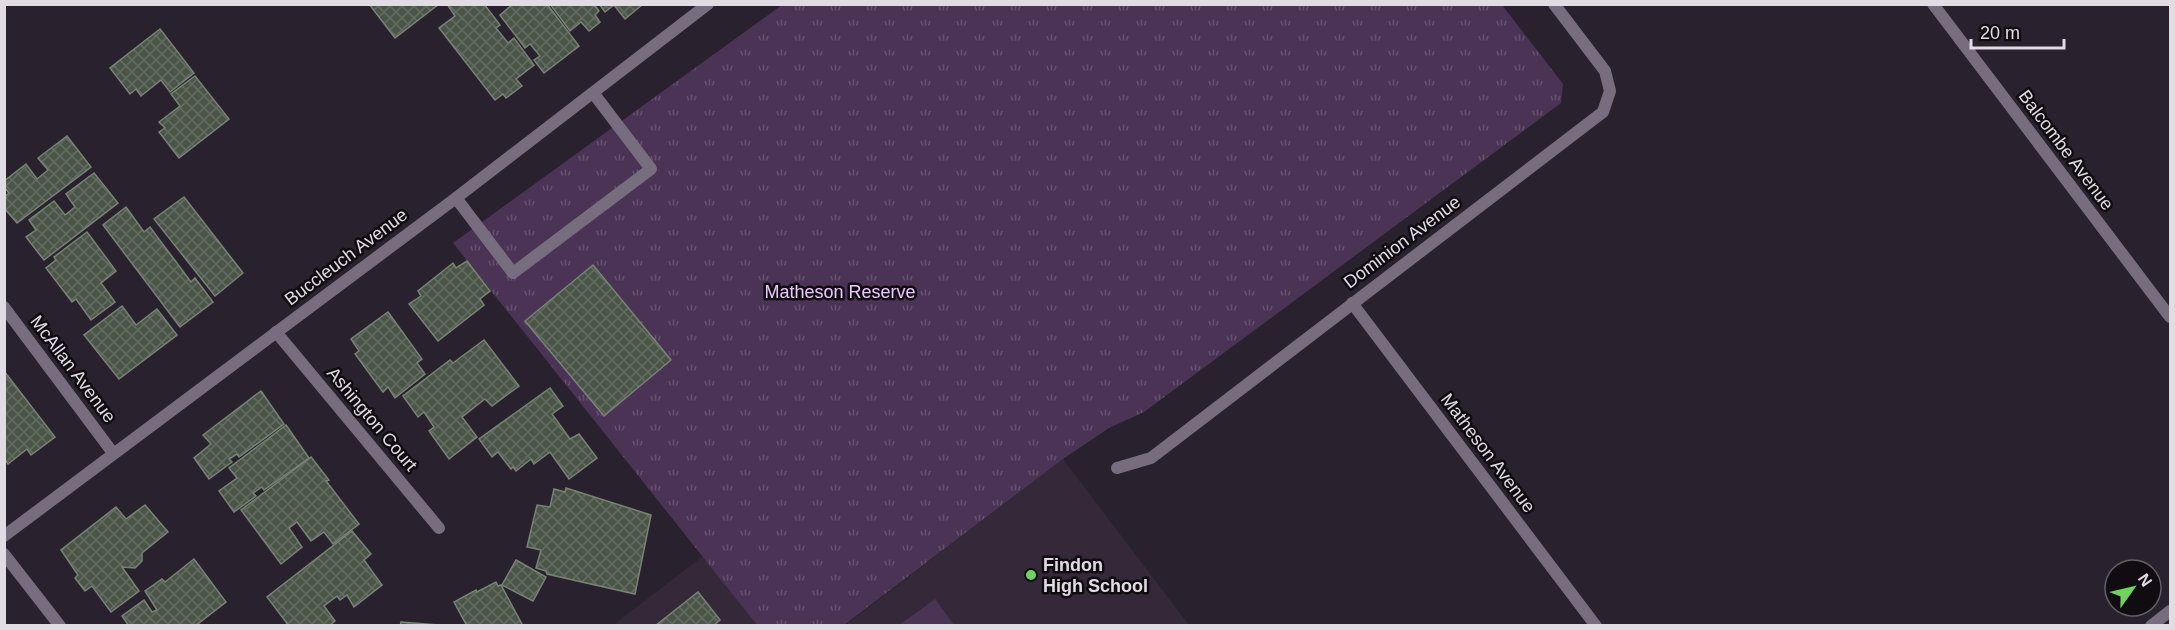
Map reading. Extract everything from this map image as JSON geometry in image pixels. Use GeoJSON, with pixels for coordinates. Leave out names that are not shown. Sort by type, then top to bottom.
{"type":"FeatureCollection","features":[{"type":"Feature","properties":{"kind":"street","name":"Buccleuch Avenue"},"geometry":{"type":"LineString","coordinates":[[4,536],[594,94],[708,4]]}},
{"type":"Feature","properties":{"kind":"street","name":"Dominion Avenue"},"geometry":{"type":"LineString","coordinates":[[1117,468],[1151,458],[1603,112],[1610,91],[1605,71],[1554,4]]}},
{"type":"Feature","properties":{"kind":"street","name":"Balcombe Avenue"},"geometry":{"type":"LineString","coordinates":[[1933,4],[2170,317]]}},
{"type":"Feature","properties":{"kind":"street"},"geometry":{"type":"LineString","coordinates":[[456,198],[513,273],[651,169],[594,94]]}},
{"type":"Feature","properties":{"kind":"street","name":"Matheson Avenue"},"geometry":{"type":"LineString","coordinates":[[1352,303],[1596,626]]}},
{"type":"Feature","properties":{"kind":"street","name":"McAllan Avenue"},"geometry":{"type":"LineString","coordinates":[[4,307],[113,453]]}},
{"type":"Feature","properties":{"kind":"street","name":"Ashington Court"},"geometry":{"type":"LineString","coordinates":[[276,332],[440,528]]}},
{"type":"Feature","properties":{"kind":"street"},"geometry":{"type":"LineString","coordinates":[[4,554],[60,626]]}},
{"type":"Feature","properties":{"kind":"street"},"geometry":{"type":"LineString","coordinates":[[2151,626],[2170,611]]}},
{"type":"Feature","properties":{"kind":"shaded area","name":"Findon High School"},"geometry":{"type":"Polygon","coordinates":[[[1063,459],[1189,625],[844,626],[1063,459]]]}},
{"type":"Feature","properties":{"kind":"shaded area"},"geometry":{"type":"Polygon","coordinates":[[[703,556],[757,625],[612,626],[703,556]]]}},
{"type":"Feature","properties":{"kind":"green space","name":"Matheson Reserve"},"geometry":{"type":"Polygon","coordinates":[[[782,5],[1502,5],[1563,84],[1561,103],[1144,412],[1109,428],[1063,459],[844,625],[757,625],[453,243],[782,5]]]}},
{"type":"Feature","properties":{"kind":"green space"},"geometry":{"type":"Polygon","coordinates":[[[935,599],[954,625],[899,625],[935,599]]]}},
{"type":"Feature","properties":{"kind":"building"},"geometry":{"type":"Polygon","coordinates":[[[369,4],[439,4],[395,38],[369,4]]]}},
{"type":"Feature","properties":{"kind":"building"},"geometry":{"type":"Polygon","coordinates":[[[447,4],[484,4],[500,25],[496,28],[508,43],[514,38],[534,65],[516,79],[522,86],[506,98],[503,94],[495,100],[439,28],[455,16],[447,4]]]}},
{"type":"Feature","properties":{"kind":"building"},"geometry":{"type":"Polygon","coordinates":[[[513,4],[547,4],[579,46],[544,73],[534,60],[540,56],[530,44],[525,48],[500,15],[513,4]]]}},
{"type":"Feature","properties":{"kind":"building"},"geometry":{"type":"Polygon","coordinates":[[[550,4],[594,4],[599,11],[595,15],[600,22],[589,31],[581,22],[570,31],[550,4]]]}},
{"type":"Feature","properties":{"kind":"building"},"geometry":{"type":"Polygon","coordinates":[[[599,4],[643,4],[625,19],[614,5],[605,12],[599,4]]]}},
{"type":"Feature","properties":{"kind":"building"},"geometry":{"type":"Polygon","coordinates":[[[160,29],[194,73],[170,92],[161,80],[141,96],[136,89],[130,94],[110,68],[160,29]]]}},
{"type":"Feature","properties":{"kind":"building"},"geometry":{"type":"Polygon","coordinates":[[[195,76],[229,119],[179,158],[159,132],[165,128],[159,122],[180,106],[171,94],[195,76]]]}},
{"type":"Feature","properties":{"kind":"building"},"geometry":{"type":"Polygon","coordinates":[[[67,136],[91,167],[17,223],[4,208],[4,197],[9,193],[4,187],[4,181],[26,164],[37,179],[48,170],[38,158],[67,136]]]}},
{"type":"Feature","properties":{"kind":"building"},"geometry":{"type":"Polygon","coordinates":[[[94,173],[118,203],[44,260],[26,237],[36,230],[29,220],[54,201],[65,215],[75,207],[66,194],[94,173]]]}},
{"type":"Feature","properties":{"kind":"building"},"geometry":{"type":"Polygon","coordinates":[[[184,197],[243,273],[215,296],[154,219],[184,197]]]}},
{"type":"Feature","properties":{"kind":"building"},"geometry":{"type":"Polygon","coordinates":[[[126,207],[144,232],[150,227],[191,282],[195,278],[213,302],[180,327],[103,225],[126,207]]]}},
{"type":"Feature","properties":{"kind":"building"},"geometry":{"type":"Polygon","coordinates":[[[87,232],[116,271],[101,283],[115,302],[91,320],[76,299],[72,302],[46,268],[56,260],[54,257],[87,232]]]}},
{"type":"Feature","properties":{"kind":"building"},"geometry":{"type":"Polygon","coordinates":[[[467,261],[490,291],[480,299],[484,305],[438,341],[409,304],[421,296],[418,291],[453,263],[456,268],[467,261]]]}},
{"type":"Feature","properties":{"kind":"building"},"geometry":{"type":"Polygon","coordinates":[[[593,265],[671,360],[604,416],[525,321],[593,265]]]}},
{"type":"Feature","properties":{"kind":"building"},"geometry":{"type":"Polygon","coordinates":[[[122,306],[136,325],[157,309],[177,335],[119,379],[84,335],[122,306]]]}},
{"type":"Feature","properties":{"kind":"building"},"geometry":{"type":"Polygon","coordinates":[[[388,312],[422,359],[417,363],[425,374],[395,398],[388,387],[383,392],[355,354],[359,351],[351,339],[388,312]]]}},
{"type":"Feature","properties":{"kind":"building"},"geometry":{"type":"Polygon","coordinates":[[[484,340],[519,386],[492,406],[485,399],[462,417],[477,437],[449,459],[429,431],[434,427],[424,412],[418,417],[403,396],[450,360],[453,363],[484,340]]]}},
{"type":"Feature","properties":{"kind":"building"},"geometry":{"type":"Polygon","coordinates":[[[4,371],[55,437],[31,455],[27,449],[8,464],[4,459],[4,371]]]}},
{"type":"Feature","properties":{"kind":"building"},"geometry":{"type":"Polygon","coordinates":[[[550,388],[563,406],[552,414],[570,439],[579,434],[597,458],[569,479],[550,452],[534,464],[531,459],[516,471],[513,467],[511,469],[498,452],[492,457],[479,439],[550,388]]]}},
{"type":"Feature","properties":{"kind":"building"},"geometry":{"type":"Polygon","coordinates":[[[261,391],[284,424],[239,457],[237,454],[229,459],[232,462],[209,479],[194,458],[211,444],[203,435],[261,391]]]}},
{"type":"Feature","properties":{"kind":"building"},"geometry":{"type":"Polygon","coordinates":[[[286,425],[309,458],[264,490],[262,487],[253,493],[256,496],[234,512],[219,491],[237,478],[229,468],[286,425]]]}},
{"type":"Feature","properties":{"kind":"building"},"geometry":{"type":"Polygon","coordinates":[[[311,457],[359,524],[333,544],[324,532],[311,541],[297,522],[289,528],[302,547],[281,564],[241,510],[311,457]]]}},
{"type":"Feature","properties":{"kind":"building"},"geometry":{"type":"Polygon","coordinates":[[[566,488],[651,515],[635,594],[547,574],[546,571],[536,568],[541,550],[527,547],[537,505],[550,507],[554,489],[565,492],[566,488]]]}},
{"type":"Feature","properties":{"kind":"building"},"geometry":{"type":"Polygon","coordinates":[[[145,505],[168,532],[142,553],[142,561],[135,568],[122,567],[139,591],[111,612],[92,586],[85,591],[75,578],[78,575],[61,550],[116,507],[126,519],[145,505]]]}},
{"type":"Feature","properties":{"kind":"building"},"geometry":{"type":"Polygon","coordinates":[[[352,531],[371,554],[364,560],[382,585],[354,607],[347,595],[340,600],[337,596],[324,606],[335,621],[329,626],[289,626],[267,597],[352,531]]]}},
{"type":"Feature","properties":{"kind":"building"},"geometry":{"type":"Polygon","coordinates":[[[194,559],[226,602],[195,626],[129,626],[122,616],[144,600],[152,612],[157,610],[145,591],[162,579],[165,582],[194,559]]]}},
{"type":"Feature","properties":{"kind":"building"},"geometry":{"type":"Polygon","coordinates":[[[516,560],[546,577],[533,601],[502,585],[516,560]]]}},
{"type":"Feature","properties":{"kind":"building"},"geometry":{"type":"Polygon","coordinates":[[[496,582],[498,586],[501,585],[523,626],[467,626],[454,602],[496,582]]]}},
{"type":"Feature","properties":{"kind":"building"},"geometry":{"type":"Polygon","coordinates":[[[698,592],[720,620],[713,626],[655,626],[698,592]]]}},
{"type":"Feature","properties":{"kind":"building"},"geometry":{"type":"Polygon","coordinates":[[[401,622],[438,625],[438,626],[400,626],[401,622]]]}},
{"type":"Feature","properties":{"kind":"place","name":"Findon High School"},"geometry":{"type":"Point","coordinates":[1031,575]}}]}
